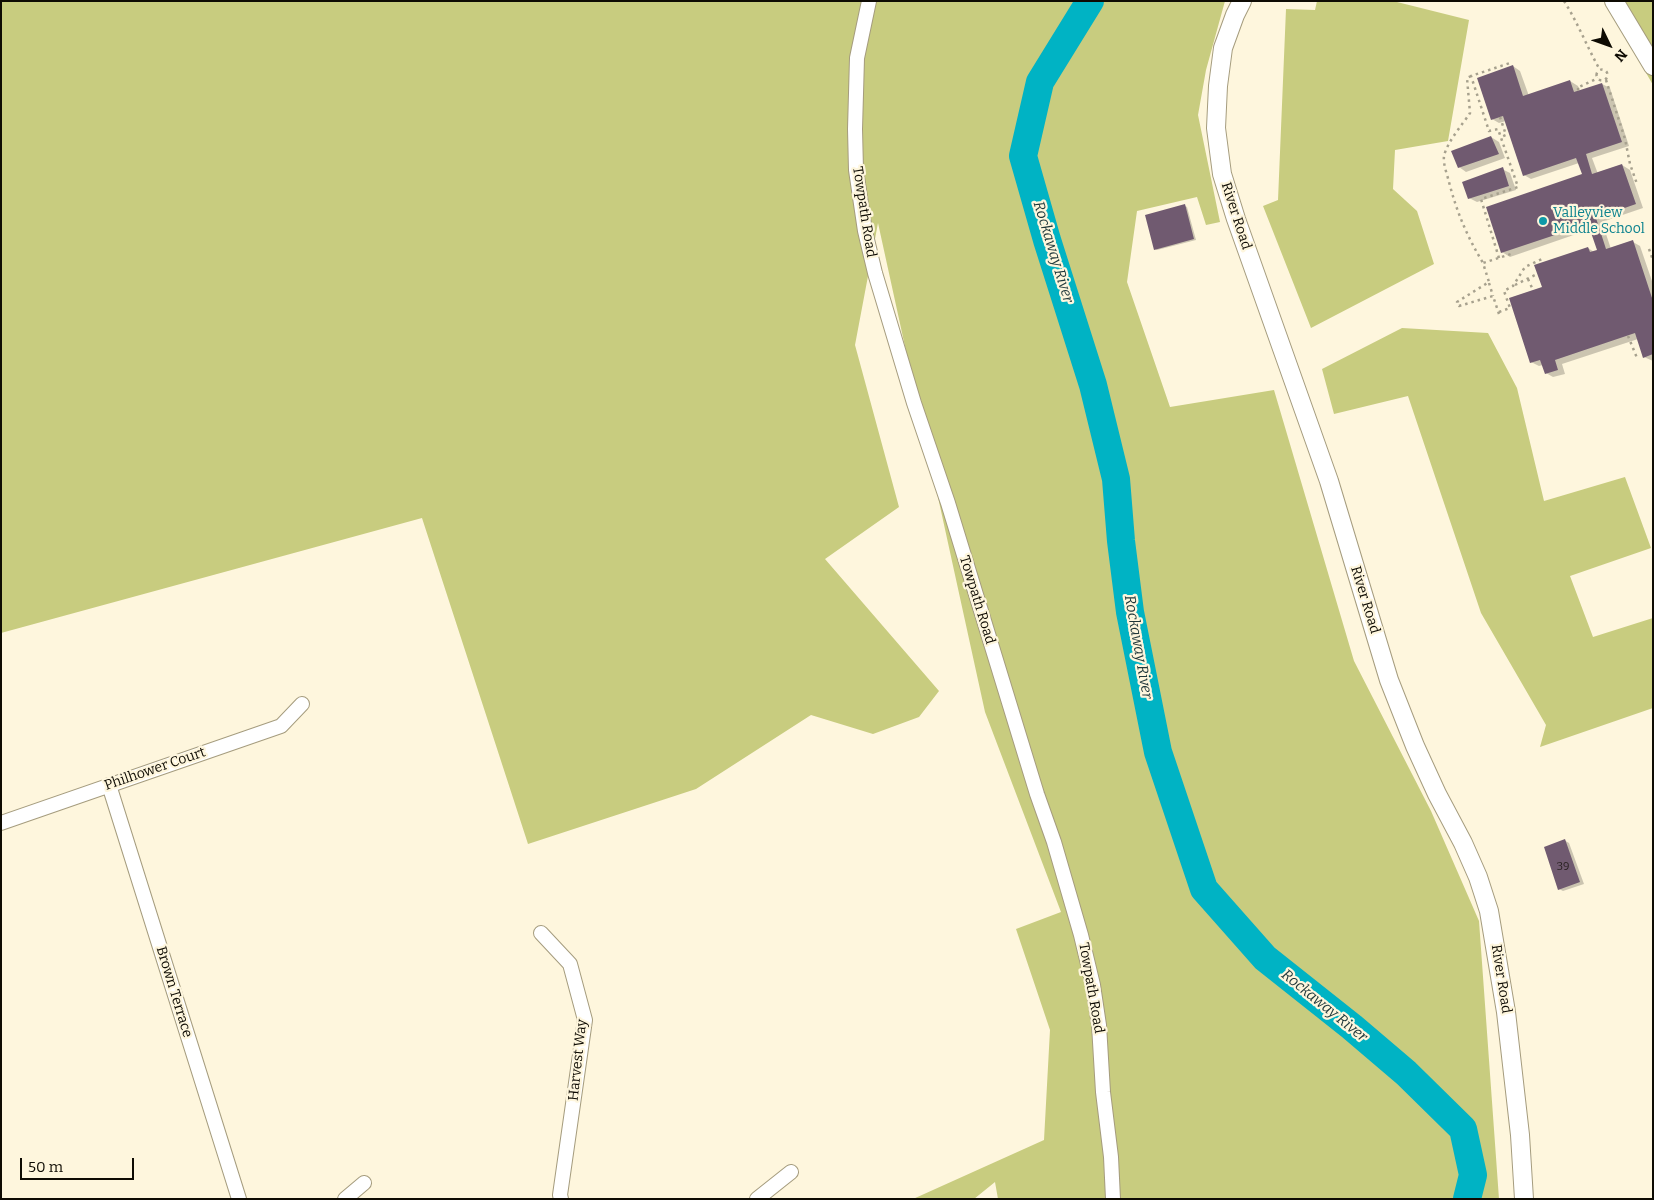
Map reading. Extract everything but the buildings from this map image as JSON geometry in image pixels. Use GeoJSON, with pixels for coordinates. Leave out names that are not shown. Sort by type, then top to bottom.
{"type":"FeatureCollection","features":[{"type":"Feature","properties":{"kind":"street","name":"Towpath Road"},"geometry":{"type":"LineString","coordinates":[[869,1],[858,58],[855,129],[856,170],[874,273],[911,394],[948,503],[1081,934],[1093,985],[1099,1025],[1113,1199]]}},
{"type":"Feature","properties":{"kind":"street","name":"River Road"},"geometry":{"type":"LineString","coordinates":[[1242,1],[1223,48],[1218,86],[1216,128],[1222,174],[1236,219],[1329,481],[1389,680],[1415,746],[1478,877],[1489,911],[1506,1012],[1520,1135],[1524,1199]]}},
{"type":"Feature","properties":{"kind":"street"},"geometry":{"type":"LineString","coordinates":[[1614,1],[1653,66]]}},
{"type":"Feature","properties":{"kind":"street","name":"Philhower Court"},"geometry":{"type":"LineString","coordinates":[[1,823],[281,726],[302,704]]}},
{"type":"Feature","properties":{"kind":"street","name":"Brown Terrace"},"geometry":{"type":"LineString","coordinates":[[109,785],[239,1199]]}},
{"type":"Feature","properties":{"kind":"street","name":"Harvest Way"},"geometry":{"type":"LineString","coordinates":[[541,933],[570,964],[585,1020],[560,1195],[562,1199]]}},
{"type":"Feature","properties":{"kind":"street"},"geometry":{"type":"LineString","coordinates":[[757,1199],[791,1172]]}},
{"type":"Feature","properties":{"kind":"street"},"geometry":{"type":"LineString","coordinates":[[345,1199],[364,1183]]}},
{"type":"Feature","properties":{"kind":"path"},"geometry":{"type":"LineString","coordinates":[[1564,1],[1600,70]]}},
{"type":"Feature","properties":{"kind":"path"},"geometry":{"type":"LineString","coordinates":[[1510,64],[1467,78],[1470,113],[1444,155],[1445,167],[1456,208],[1468,238],[1484,264],[1499,313],[1510,308],[1504,291],[1537,274]]}},
{"type":"Feature","properties":{"kind":"path"},"geometry":{"type":"LineString","coordinates":[[1600,70],[1604,69],[1608,73],[1606,80],[1637,184]]}},
{"type":"Feature","properties":{"kind":"path"},"geometry":{"type":"LineString","coordinates":[[1598,78],[1597,74],[1600,70]]}},
{"type":"Feature","properties":{"kind":"path"},"geometry":{"type":"LineString","coordinates":[[1471,76],[1489,131],[1498,129],[1518,188],[1481,199],[1499,258]]}},
{"type":"Feature","properties":{"kind":"path"},"geometry":{"type":"LineString","coordinates":[[1579,90],[1578,88],[1598,78],[1606,80]]}},
{"type":"Feature","properties":{"kind":"path"},"geometry":{"type":"LineString","coordinates":[[1500,117],[1506,135],[1500,137]]}},
{"type":"Feature","properties":{"kind":"path"},"geometry":{"type":"LineString","coordinates":[[1649,249],[1653,260]]}},
{"type":"Feature","properties":{"kind":"path"},"geometry":{"type":"LineString","coordinates":[[1484,264],[1511,254]]}},
{"type":"Feature","properties":{"kind":"path"},"geometry":{"type":"LineString","coordinates":[[1513,286],[1525,267],[1542,259],[1543,262]]}},
{"type":"Feature","properties":{"kind":"path"},"geometry":{"type":"LineString","coordinates":[[1528,279],[1533,290]]}},
{"type":"Feature","properties":{"kind":"path"},"geometry":{"type":"LineString","coordinates":[[1489,282],[1457,302],[1459,306],[1493,296]]}},
{"type":"Feature","properties":{"kind":"path"},"geometry":{"type":"LineString","coordinates":[[1628,336],[1637,358]]}},
{"type":"Feature","properties":{"kind":"green space"},"geometry":{"type":"Polygon","coordinates":[[[1,1],[1225,1],[1206,70],[1198,115],[1220,222],[1206,225],[1197,197],[1137,211],[1127,282],[1170,407],[1274,390],[1354,661],[1431,811],[1479,921],[1499,1199],[998,1199],[995,1182],[974,1199],[913,1199],[1044,1140],[1050,1030],[1016,929],[1061,912],[985,712],[878,223],[855,345],[899,507],[825,559],[939,691],[919,717],[873,734],[811,715],[696,789],[528,844],[422,518],[1,633],[1,1]]]}},
{"type":"Feature","properties":{"kind":"green space"},"geometry":{"type":"Polygon","coordinates":[[[1317,1],[1393,1],[1469,20],[1448,141],[1395,150],[1393,189],[1417,211],[1434,264],[1311,328],[1263,206],[1278,200],[1286,9],[1315,10],[1317,1]]]}},
{"type":"Feature","properties":{"kind":"green space"},"geometry":{"type":"Polygon","coordinates":[[[1605,1],[1653,1],[1653,85],[1605,1]]]}},
{"type":"Feature","properties":{"kind":"green space"},"geometry":{"type":"Polygon","coordinates":[[[1402,328],[1488,333],[1517,388],[1544,501],[1625,477],[1651,548],[1570,576],[1593,637],[1653,618],[1653,708],[1540,747],[1546,725],[1481,613],[1408,396],[1334,414],[1322,369],[1402,328]]]}},
{"type":"Feature","properties":{"kind":"waterway","name":"Rockaway River"},"geometry":{"type":"LineString","coordinates":[[1090,1],[1040,82],[1023,156],[1047,240],[1093,385],[1116,479],[1121,541],[1130,612],[1158,752],[1204,889],[1265,958],[1352,1027],[1406,1073],[1463,1129],[1473,1175],[1467,1199]]}},
{"type":"Feature","properties":{"kind":"place","name":"Valleyview Middle School"},"geometry":{"type":"Point","coordinates":[1543,221]}}]}
